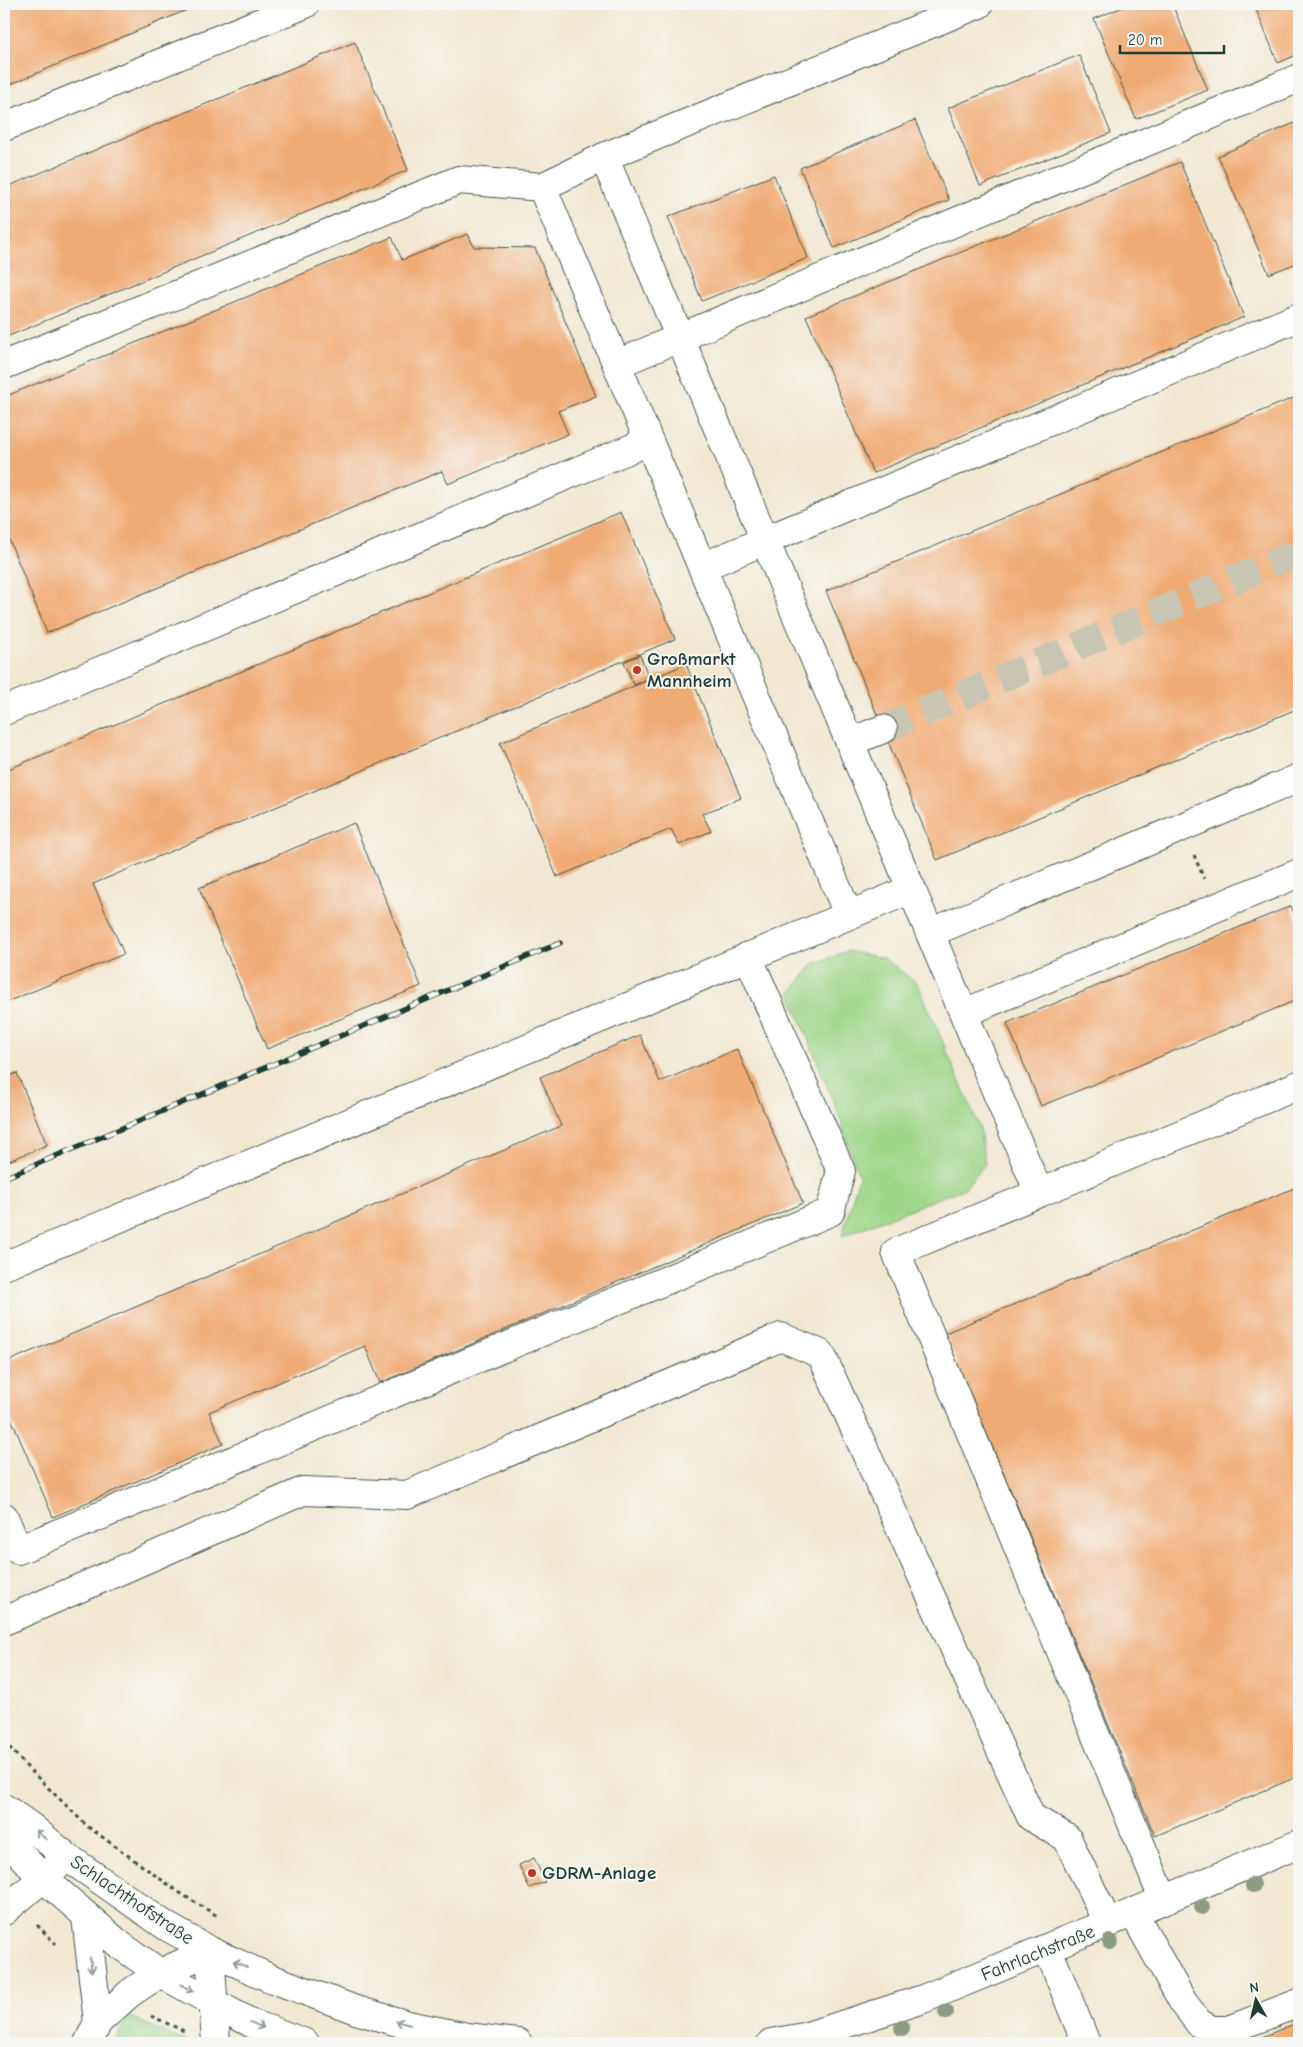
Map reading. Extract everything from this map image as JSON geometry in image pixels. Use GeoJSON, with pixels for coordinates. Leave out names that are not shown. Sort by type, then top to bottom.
{"type":"FeatureCollection","features":[{"type":"Feature","properties":{"kind":"street"},"geometry":{"type":"LineString","coordinates":[[4,128],[305,4]]}},
{"type":"Feature","properties":{"kind":"street"},"geometry":{"type":"LineString","coordinates":[[4,365],[460,180],[542,187],[604,157],[978,4]]}},
{"type":"Feature","properties":{"kind":"street"},"geometry":{"type":"LineString","coordinates":[[616,364],[1299,78]]}},
{"type":"Feature","properties":{"kind":"street"},"geometry":{"type":"LineString","coordinates":[[604,157],[1039,1193]]}},
{"type":"Feature","properties":{"kind":"street"},"geometry":{"type":"LineString","coordinates":[[542,187],[848,914]]}},
{"type":"Feature","properties":{"kind":"street"},"geometry":{"type":"LineString","coordinates":[[702,567],[1298,321]]}},
{"type":"Feature","properties":{"kind":"street"},"geometry":{"type":"LineString","coordinates":[[4,710],[649,441]]}},
{"type":"Feature","properties":{"kind":"street"},"geometry":{"type":"LineString","coordinates":[[850,742],[883,728]]}},
{"type":"Feature","properties":{"kind":"street"},"geometry":{"type":"LineString","coordinates":[[930,932],[1299,778]]}},
{"type":"Feature","properties":{"kind":"street"},"geometry":{"type":"LineString","coordinates":[[964,1013],[1299,873]]}},
{"type":"Feature","properties":{"kind":"street"},"geometry":{"type":"LineString","coordinates":[[4,1266],[912,889]]}},
{"type":"Feature","properties":{"kind":"street"},"geometry":{"type":"LineString","coordinates":[[4,1517],[18,1550],[830,1212],[841,1171],[748,956]]}},
{"type":"Feature","properties":{"kind":"street"},"geometry":{"type":"LineString","coordinates":[[1164,1901],[896,1252],[1299,1085]]}},
{"type":"Feature","properties":{"kind":"street"},"geometry":{"type":"LineString","coordinates":[[4,1621],[303,1491],[407,1495],[781,1337],[821,1354],[1031,1817],[1066,1838],[1108,1924]]}},
{"type":"Feature","properties":{"kind":"street","name":"Schlachthofstraße"},"geometry":{"type":"LineString","coordinates":[[4,1808],[31,1827],[67,1857],[166,1926],[210,1951],[270,1978],[356,2010],[408,2025],[467,2037],[518,2043]]}},
{"type":"Feature","properties":{"kind":"street","name":"Schlachthofstraße"},"geometry":{"type":"LineString","coordinates":[[4,1834],[12,1846],[43,1878],[120,1945],[160,1973],[214,2004]]}},
{"type":"Feature","properties":{"kind":"street","name":"Fahrlachstraße"},"geometry":{"type":"LineString","coordinates":[[772,2043],[804,2036],[923,2000],[1299,1844]]}},
{"type":"Feature","properties":{"kind":"street"},"geometry":{"type":"LineString","coordinates":[[9,1906],[67,1857]]}},
{"type":"Feature","properties":{"kind":"street"},"geometry":{"type":"LineString","coordinates":[[1134,1914],[1182,2002],[1199,2023],[1206,2027],[1212,2030],[1228,2030],[1299,2003]]}},
{"type":"Feature","properties":{"kind":"street"},"geometry":{"type":"LineString","coordinates":[[86,1917],[93,2033]]}},
{"type":"Feature","properties":{"kind":"street"},"geometry":{"type":"LineString","coordinates":[[1048,1949],[1086,2043]]}},
{"type":"Feature","properties":{"kind":"street"},"geometry":{"type":"LineString","coordinates":[[93,2033],[130,1993],[160,1973],[210,1951],[216,2043]]}},
{"type":"Feature","properties":{"kind":"street"},"geometry":{"type":"LineString","coordinates":[[214,2004],[251,2023],[302,2043]]}},
{"type":"Feature","properties":{"kind":"path"},"geometry":{"type":"LineString","coordinates":[[1182,827],[1216,907]]}},
{"type":"Feature","properties":{"kind":"path"},"geometry":{"type":"LineString","coordinates":[[4,1741],[86,1826],[180,1893],[221,1918]]}},
{"type":"Feature","properties":{"kind":"path"},"geometry":{"type":"LineString","coordinates":[[9,1906],[57,1945]]}},
{"type":"Feature","properties":{"kind":"green space"},"geometry":{"type":"Polygon","coordinates":[[[847,951],[883,958],[918,984],[980,1129],[985,1164],[965,1188],[842,1236],[859,1176],[838,1113],[790,994],[813,964],[847,951]]]}},
{"type":"Feature","properties":{"kind":"green space"},"geometry":{"type":"Polygon","coordinates":[[[128,2016],[189,2043],[114,2043],[128,2016]]]}},
{"type":"Feature","properties":{"kind":"building"},"geometry":{"type":"Polygon","coordinates":[[[4,4],[191,4],[189,9],[4,87],[4,4]]]}},
{"type":"Feature","properties":{"kind":"building"},"geometry":{"type":"Polygon","coordinates":[[[1130,4],[1172,4],[1208,90],[1136,119],[1094,19],[1130,4]]]}},
{"type":"Feature","properties":{"kind":"building"},"geometry":{"type":"Polygon","coordinates":[[[1262,4],[1299,4],[1299,54],[1278,63],[1255,7],[1262,4]]]}},
{"type":"Feature","properties":{"kind":"building"},"geometry":{"type":"Polygon","coordinates":[[[355,42],[408,170],[4,338],[4,188],[355,42]]]}},
{"type":"Feature","properties":{"kind":"building"},"geometry":{"type":"Polygon","coordinates":[[[1079,55],[1111,133],[980,186],[948,108],[1079,55]]]}},
{"type":"Feature","properties":{"kind":"building"},"geometry":{"type":"Polygon","coordinates":[[[915,120],[949,200],[834,248],[800,168],[915,120]]]}},
{"type":"Feature","properties":{"kind":"building"},"geometry":{"type":"Polygon","coordinates":[[[1299,121],[1299,262],[1269,274],[1218,156],[1299,121]]]}},
{"type":"Feature","properties":{"kind":"building"},"geometry":{"type":"Polygon","coordinates":[[[1180,162],[1244,317],[873,473],[806,316],[1180,162]]]}},
{"type":"Feature","properties":{"kind":"building"},"geometry":{"type":"Polygon","coordinates":[[[774,175],[808,258],[702,301],[668,217],[774,175]]]}},
{"type":"Feature","properties":{"kind":"building"},"geometry":{"type":"Polygon","coordinates":[[[468,234],[474,247],[535,248],[596,396],[558,411],[568,434],[448,484],[442,471],[47,633],[4,527],[4,397],[392,237],[402,260],[468,234]]]}},
{"type":"Feature","properties":{"kind":"building"},"geometry":{"type":"Polygon","coordinates":[[[1298,396],[1299,708],[937,860],[826,591],[1298,396]]]}},
{"type":"Feature","properties":{"kind":"building"},"geometry":{"type":"Polygon","coordinates":[[[621,512],[675,639],[93,884],[124,954],[4,1003],[4,771],[621,512]]]}},
{"type":"Feature","properties":{"kind":"building","name":"Großmarkt Mannheim"},"geometry":{"type":"Polygon","coordinates":[[[640,655],[649,678],[634,685],[624,662],[640,655]]]}},
{"type":"Feature","properties":{"kind":"building"},"geometry":{"type":"Polygon","coordinates":[[[686,664],[741,798],[702,814],[711,831],[679,845],[671,829],[557,877],[500,743],[686,664]]]}},
{"type":"Feature","properties":{"kind":"building"},"geometry":{"type":"Polygon","coordinates":[[[354,823],[421,986],[267,1049],[199,888],[354,823]]]}},
{"type":"Feature","properties":{"kind":"building"},"geometry":{"type":"Polygon","coordinates":[[[1291,906],[1299,925],[1299,999],[1041,1106],[1007,1023],[1291,906]]]}},
{"type":"Feature","properties":{"kind":"building"},"geometry":{"type":"Polygon","coordinates":[[[640,1035],[660,1082],[737,1049],[803,1203],[380,1383],[365,1346],[209,1412],[223,1444],[53,1517],[4,1402],[4,1363],[561,1126],[540,1077],[640,1035]]]}},
{"type":"Feature","properties":{"kind":"building"},"geometry":{"type":"Polygon","coordinates":[[[17,1073],[47,1145],[4,1163],[4,1078],[17,1073]]]}},
{"type":"Feature","properties":{"kind":"building"},"geometry":{"type":"Polygon","coordinates":[[[1299,1186],[1299,1776],[1155,1836],[945,1333],[1299,1186]]]}},
{"type":"Feature","properties":{"kind":"building","name":"GDRM-Anlage"},"geometry":{"type":"Polygon","coordinates":[[[534,1858],[545,1882],[529,1888],[519,1865],[534,1858]]]}},
{"type":"Feature","properties":{"kind":"building"},"geometry":{"type":"Polygon","coordinates":[[[1299,2022],[1299,2043],[1247,2043],[1299,2022]]]}},
{"type":"Feature","properties":{"kind":"tunnel"},"geometry":{"type":"LineString","coordinates":[[883,729],[1299,552]]}},
{"type":"Feature","properties":{"kind":"railway"},"geometry":{"type":"LineString","coordinates":[[4,1178],[560,943]]}},
{"type":"Feature","properties":{"kind":"place","name":"Großmarkt Mannheim"},"geometry":{"type":"Point","coordinates":[637,670]}},
{"type":"Feature","properties":{"kind":"place","name":"GDRM-Anlage"},"geometry":{"type":"Point","coordinates":[532,1873]}}]}
